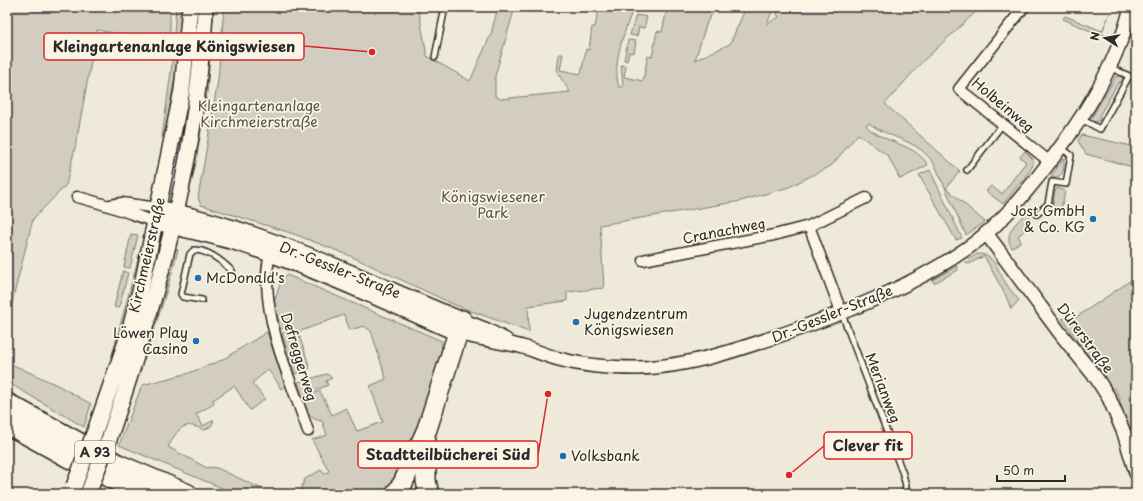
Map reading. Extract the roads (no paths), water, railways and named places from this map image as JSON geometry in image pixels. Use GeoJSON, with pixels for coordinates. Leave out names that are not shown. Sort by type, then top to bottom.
{"type":"FeatureCollection","features":[{"type":"Feature","properties":{"kind":"highway"},"geometry":{"type":"LineString","coordinates":[[395,494],[403,483],[427,429],[460,327]]}},
{"type":"Feature","properties":{"kind":"highway","name":"A 93"},"geometry":{"type":"LineString","coordinates":[[7,403],[118,464],[188,494]]}},
{"type":"Feature","properties":{"kind":"highway","name":"A 93"},"geometry":{"type":"LineString","coordinates":[[7,424],[69,458],[143,494]]}},
{"type":"Feature","properties":{"kind":"highway"},"geometry":{"type":"LineString","coordinates":[[427,429],[426,473],[430,494]]}},
{"type":"Feature","properties":{"kind":"main road","name":"Kirchmeierstraße"},"geometry":{"type":"LineString","coordinates":[[73,490],[128,336],[143,280],[182,90],[190,7]]}},
{"type":"Feature","properties":{"kind":"main road","name":"Kirchmeierstraße"},"geometry":{"type":"LineString","coordinates":[[88,494],[109,439],[152,310],[175,219],[197,98],[205,7]]}},
{"type":"Feature","properties":{"kind":"main road","name":"Dr.-Gessler-Straße"},"geometry":{"type":"LineString","coordinates":[[157,215],[240,231],[271,249],[460,327]]}},
{"type":"Feature","properties":{"kind":"street","name":"Dr.-Gessler-Straße"},"geometry":{"type":"LineString","coordinates":[[460,327],[487,330],[516,346],[558,359],[591,365],[653,367],[731,351],[842,314],[912,281],[956,255],[986,233],[1004,216],[1050,162],[1080,118],[1109,67],[1119,44],[1131,7]]}},
{"type":"Feature","properties":{"kind":"street","name":"Holbeinweg"},"geometry":{"type":"LineString","coordinates":[[1022,8],[959,89],[1050,162]]}},
{"type":"Feature","properties":{"kind":"street"},"geometry":{"type":"LineString","coordinates":[[77,197],[110,205],[123,212],[157,215]]}},
{"type":"Feature","properties":{"kind":"street","name":"Cranachweg"},"geometry":{"type":"LineString","coordinates":[[643,260],[774,235],[809,226],[866,198]]}},
{"type":"Feature","properties":{"kind":"street"},"geometry":{"type":"LineString","coordinates":[[110,205],[122,203],[157,215]]}},
{"type":"Feature","properties":{"kind":"street"},"geometry":{"type":"LineString","coordinates":[[809,226],[842,314]]}},
{"type":"Feature","properties":{"kind":"street","name":"Dürerstraße"},"geometry":{"type":"LineString","coordinates":[[986,233],[1060,333],[1098,379],[1109,398],[1124,433],[1136,473]]}},
{"type":"Feature","properties":{"kind":"street","name":"Defreggerweg"},"geometry":{"type":"LineString","coordinates":[[271,249],[267,281],[270,310],[277,341],[308,431]]}},
{"type":"Feature","properties":{"kind":"lane"},"geometry":{"type":"LineString","coordinates":[[435,57],[445,7]]}},
{"type":"Feature","properties":{"kind":"lane"},"geometry":{"type":"LineString","coordinates":[[1080,118],[1100,129],[1129,76],[1109,67]]}},
{"type":"Feature","properties":{"kind":"lane"},"geometry":{"type":"LineString","coordinates":[[967,170],[1002,125]]}},
{"type":"Feature","properties":{"kind":"lane"},"geometry":{"type":"LineString","coordinates":[[1036,214],[1048,204],[1052,182],[1066,184],[1074,154],[1061,147]]}},
{"type":"Feature","properties":{"kind":"lane"},"geometry":{"type":"LineString","coordinates":[[202,300],[183,297],[181,294],[190,254],[194,250],[200,250],[222,261],[232,271]]}},
{"type":"Feature","properties":{"kind":"lane","name":"Merianweg"},"geometry":{"type":"LineString","coordinates":[[842,314],[903,474],[906,486],[904,494]]}},
{"type":"Feature","properties":{"kind":"place","name":"Kleingartenanlage Königswiesen"},"geometry":{"type":"Point","coordinates":[372,52]}},
{"type":"Feature","properties":{"kind":"place","name":"Jost GmbH & Co. KG"},"geometry":{"type":"Point","coordinates":[1093,219]}},
{"type":"Feature","properties":{"kind":"place","name":"McDonald's"},"geometry":{"type":"Point","coordinates":[198,278]}},
{"type":"Feature","properties":{"kind":"place","name":"Jugendzentrum Königswiesen"},"geometry":{"type":"Point","coordinates":[576,322]}},
{"type":"Feature","properties":{"kind":"place","name":"Löwen Play Casino"},"geometry":{"type":"Point","coordinates":[196,341]}},
{"type":"Feature","properties":{"kind":"place","name":"Stadtteilbücherei Süd"},"geometry":{"type":"Point","coordinates":[548,394]}},
{"type":"Feature","properties":{"kind":"place","name":"Volksbank"},"geometry":{"type":"Point","coordinates":[563,456]}},
{"type":"Feature","properties":{"kind":"place","name":"Clever fit"},"geometry":{"type":"Point","coordinates":[789,475]}},
{"type":"Feature","properties":{"kind":"park label","name":"Kleingartenanlage Kirchmeierstraße"},"geometry":{"type":"Point","coordinates":[259,114]}},
{"type":"Feature","properties":{"kind":"park label","name":"Königswiesener Park"},"geometry":{"type":"Point","coordinates":[493,206]}}]}
